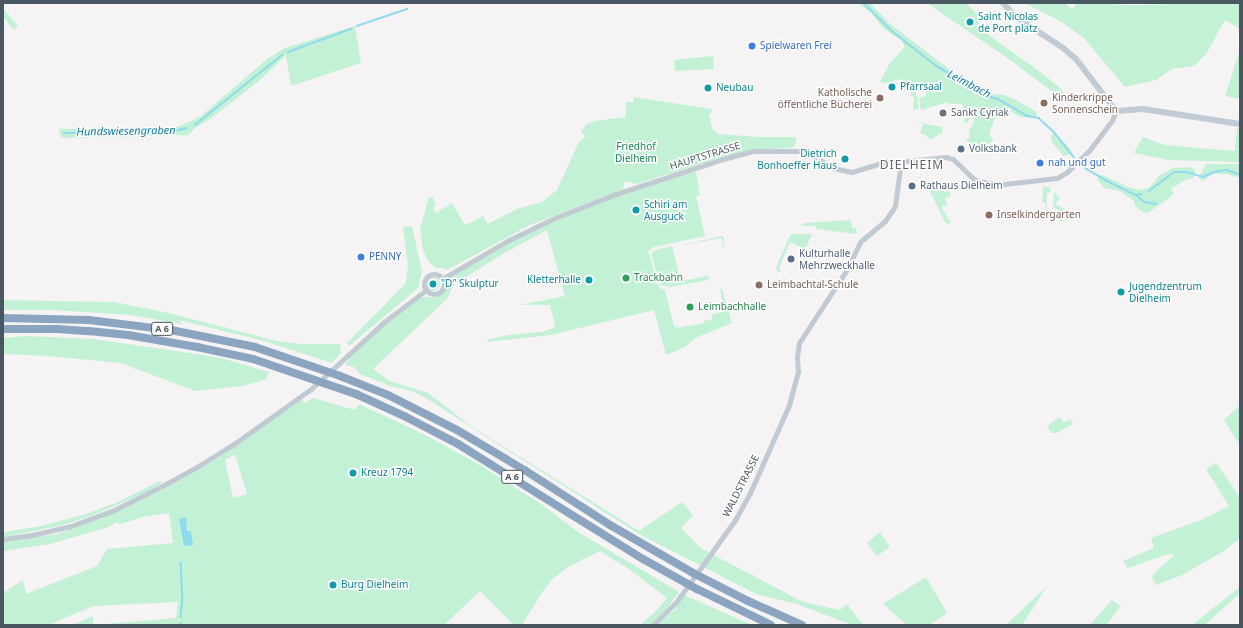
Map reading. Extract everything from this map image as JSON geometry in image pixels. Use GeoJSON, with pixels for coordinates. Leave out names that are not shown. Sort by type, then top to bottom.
{"type":"FeatureCollection","features":[{"type":"Feature","properties":{"kind":"highway","name":"A 6"},"geometry":{"type":"LineString","coordinates":[[3,318],[90,320],[171,330],[255,347],[317,367],[394,398],[457,430],[519,466],[623,533],[703,579],[802,625]]}},
{"type":"Feature","properties":{"kind":"highway","name":"A 6"},"geometry":{"type":"LineString","coordinates":[[3,329],[58,329],[135,336],[197,347],[246,358],[329,384],[383,406],[458,444],[603,536],[697,589],[771,625]]}},
{"type":"Feature","properties":{"kind":"main road"},"geometry":{"type":"LineString","coordinates":[[1003,3],[1016,17],[1063,48],[1076,59],[1116,111],[1143,109],[1240,124]]}},
{"type":"Feature","properties":{"kind":"street","name":"HAUPTSTRASSE"},"geometry":{"type":"LineString","coordinates":[[442,279],[503,243],[537,226],[613,195],[723,159],[753,151],[805,151],[833,168],[852,172],[888,161],[950,158],[976,180],[996,185],[1056,178],[1083,157],[1112,120],[1116,111]]}},
{"type":"Feature","properties":{"kind":"street","name":"WALDSTRASSE"},"geometry":{"type":"LineString","coordinates":[[653,625],[677,601],[735,520],[750,493],[789,405],[798,372],[797,358],[799,343],[805,331],[846,271],[860,242],[885,221],[895,206],[901,161]]}},
{"type":"Feature","properties":{"kind":"street"},"geometry":{"type":"LineString","coordinates":[[435,274],[442,279],[443,285],[440,291],[431,294],[426,290],[424,284],[427,276],[435,274]]}},
{"type":"Feature","properties":{"kind":"street"},"geometry":{"type":"LineString","coordinates":[[3,539],[61,529],[92,518],[131,503],[200,465],[234,444],[311,389],[384,322],[426,290]]}},
{"type":"Feature","properties":{"kind":"green space"},"geometry":{"type":"Polygon","coordinates":[[[858,3],[870,3],[889,23],[958,76],[990,94],[1005,95],[1016,100],[1037,112],[1036,117],[1021,117],[1007,110],[998,112],[989,133],[993,141],[974,152],[966,140],[970,138],[969,132],[975,119],[971,117],[967,123],[964,123],[966,116],[962,104],[949,104],[948,102],[921,110],[919,98],[926,96],[924,87],[921,88],[921,85],[913,86],[914,92],[916,92],[919,108],[913,111],[914,97],[911,96],[911,92],[904,91],[905,84],[902,83],[902,80],[895,79],[892,83],[880,82],[890,63],[905,47],[902,41],[883,28],[871,13],[858,3]]]}},
{"type":"Feature","properties":{"kind":"green space"},"geometry":{"type":"Polygon","coordinates":[[[927,3],[966,3],[981,18],[976,26],[1043,74],[1059,87],[1067,97],[1064,99],[1059,97],[1013,62],[927,3]]]}},
{"type":"Feature","properties":{"kind":"green space"},"geometry":{"type":"Polygon","coordinates":[[[1025,3],[1065,3],[1072,9],[1078,3],[1133,5],[1240,3],[1240,29],[1225,20],[1206,54],[1194,66],[1172,69],[1156,80],[1125,87],[1084,38],[1060,21],[1025,3]]]}},
{"type":"Feature","properties":{"kind":"green space"},"geometry":{"type":"Polygon","coordinates":[[[3,9],[18,26],[14,30],[3,17],[3,9]]]}},
{"type":"Feature","properties":{"kind":"green space"},"geometry":{"type":"Polygon","coordinates":[[[355,26],[361,63],[291,86],[286,55],[259,81],[214,116],[194,129],[189,135],[61,138],[59,129],[178,127],[201,116],[267,59],[285,48],[355,26]]]}},
{"type":"Feature","properties":{"kind":"green space"},"geometry":{"type":"Polygon","coordinates":[[[1240,50],[1240,99],[1225,96],[1240,50]]]}},
{"type":"Feature","properties":{"kind":"green space"},"geometry":{"type":"Polygon","coordinates":[[[713,56],[714,69],[675,71],[674,60],[713,56]]]}},
{"type":"Feature","properties":{"kind":"green space","name":"Friedhof Dielheim"},"geometry":{"type":"Polygon","coordinates":[[[634,97],[711,109],[712,113],[709,114],[713,131],[716,131],[717,134],[758,137],[796,137],[796,143],[794,147],[768,149],[714,160],[636,184],[625,181],[623,189],[530,225],[447,270],[444,268],[436,268],[428,261],[423,250],[420,229],[429,197],[433,198],[436,206],[433,208],[436,213],[452,203],[465,225],[483,216],[488,224],[517,209],[542,202],[557,190],[579,142],[585,137],[581,130],[585,128],[584,126],[594,121],[626,117],[626,102],[633,102],[634,97]]]}},
{"type":"Feature","properties":{"kind":"green space"},"geometry":{"type":"Polygon","coordinates":[[[915,117],[922,123],[942,127],[943,132],[930,140],[926,135],[920,133],[923,125],[915,117]]]}},
{"type":"Feature","properties":{"kind":"green space"},"geometry":{"type":"Polygon","coordinates":[[[1237,128],[1240,130],[1240,162],[1168,160],[1134,153],[1143,137],[1164,145],[1235,151],[1237,128]]]}},
{"type":"Feature","properties":{"kind":"green space"},"geometry":{"type":"Polygon","coordinates":[[[1055,133],[1067,145],[1072,152],[1071,154],[1063,156],[1051,141],[1051,135],[1055,133]]]}},
{"type":"Feature","properties":{"kind":"green space"},"geometry":{"type":"Polygon","coordinates":[[[1206,164],[1240,164],[1240,178],[1227,174],[1213,174],[1202,182],[1199,177],[1206,164]]]}},
{"type":"Feature","properties":{"kind":"green space"},"geometry":{"type":"Polygon","coordinates":[[[1191,167],[1196,171],[1193,178],[1185,180],[1171,189],[1174,194],[1148,213],[1144,213],[1136,207],[1133,200],[1120,191],[1104,188],[1097,179],[1100,175],[1105,176],[1128,187],[1141,190],[1150,187],[1160,175],[1173,168],[1191,167]]]}},
{"type":"Feature","properties":{"kind":"green space"},"geometry":{"type":"Polygon","coordinates":[[[696,172],[700,195],[696,196],[705,236],[654,247],[648,251],[659,287],[665,291],[674,326],[677,328],[704,323],[704,321],[712,319],[712,314],[724,312],[720,289],[722,289],[732,323],[695,338],[685,347],[666,355],[654,310],[551,335],[487,342],[487,340],[508,335],[542,332],[555,326],[550,305],[520,305],[565,296],[547,230],[506,252],[456,283],[447,299],[373,369],[390,381],[428,393],[471,426],[639,531],[682,502],[693,515],[681,528],[702,549],[803,602],[840,610],[847,604],[862,624],[865,625],[852,625],[797,604],[756,594],[639,534],[429,400],[412,391],[390,386],[360,374],[354,367],[345,365],[354,352],[406,307],[421,297],[435,297],[440,295],[445,291],[450,278],[497,249],[553,221],[609,199],[631,193],[631,190],[678,174],[681,176],[696,172]]]}},
{"type":"Feature","properties":{"kind":"green space"},"geometry":{"type":"Polygon","coordinates":[[[942,186],[944,192],[949,191],[951,195],[945,199],[948,205],[941,207],[951,222],[949,224],[945,222],[930,191],[942,186]]]}},
{"type":"Feature","properties":{"kind":"green space"},"geometry":{"type":"Polygon","coordinates":[[[1043,186],[1051,188],[1050,192],[1047,193],[1046,211],[1045,202],[1042,202],[1043,186]]]}},
{"type":"Feature","properties":{"kind":"green space"},"geometry":{"type":"Polygon","coordinates":[[[1054,192],[1060,198],[1055,204],[1068,211],[1062,222],[1058,220],[1060,211],[1053,206],[1054,192]]]}},
{"type":"Feature","properties":{"kind":"green space"},"geometry":{"type":"Polygon","coordinates":[[[851,220],[852,228],[856,228],[857,234],[816,229],[816,226],[799,226],[806,223],[851,220]]]}},
{"type":"Feature","properties":{"kind":"green space"},"geometry":{"type":"Polygon","coordinates":[[[412,226],[422,272],[418,288],[349,346],[347,343],[406,283],[408,266],[403,227],[412,226]]]}},
{"type":"Feature","properties":{"kind":"green space"},"geometry":{"type":"Polygon","coordinates":[[[791,234],[812,234],[805,249],[790,242],[779,268],[781,269],[780,272],[777,271],[776,267],[791,234]]]}},
{"type":"Feature","properties":{"kind":"green space"},"geometry":{"type":"Polygon","coordinates":[[[722,236],[724,238],[723,251],[722,238],[678,246],[722,236]]]}},
{"type":"Feature","properties":{"kind":"green space"},"geometry":{"type":"Polygon","coordinates":[[[672,246],[681,281],[708,276],[709,280],[670,287],[660,285],[651,254],[655,250],[672,246]]]}},
{"type":"Feature","properties":{"kind":"green space"},"geometry":{"type":"Polygon","coordinates":[[[430,277],[436,277],[440,281],[440,287],[436,291],[430,291],[426,287],[426,281],[430,277]]]}},
{"type":"Feature","properties":{"kind":"green space"},"geometry":{"type":"Polygon","coordinates":[[[3,300],[112,302],[165,312],[276,341],[301,344],[340,344],[341,353],[332,363],[264,341],[179,320],[183,324],[130,315],[55,310],[3,310],[3,300]]]}},
{"type":"Feature","properties":{"kind":"green space"},"geometry":{"type":"Polygon","coordinates":[[[27,336],[93,339],[190,353],[221,358],[269,372],[266,379],[243,386],[195,391],[121,363],[48,356],[3,354],[3,338],[27,336]]]}},
{"type":"Feature","properties":{"kind":"green space"},"geometry":{"type":"Polygon","coordinates":[[[313,398],[355,410],[359,404],[427,436],[480,465],[544,506],[578,532],[679,592],[655,621],[650,625],[640,625],[654,613],[667,598],[626,567],[600,551],[570,566],[552,579],[523,623],[526,625],[514,625],[480,591],[444,625],[94,625],[176,618],[178,602],[93,606],[49,625],[3,625],[3,593],[23,580],[26,594],[97,566],[107,549],[173,543],[169,513],[142,517],[120,524],[117,522],[108,527],[50,544],[3,551],[3,542],[57,534],[115,512],[171,485],[218,458],[302,399],[305,403],[313,398]],[[235,454],[225,460],[233,498],[247,494],[235,454]]]}},
{"type":"Feature","properties":{"kind":"green space"},"geometry":{"type":"Polygon","coordinates":[[[1240,405],[1240,445],[1224,420],[1240,405]]]}},
{"type":"Feature","properties":{"kind":"green space"},"geometry":{"type":"Polygon","coordinates":[[[1060,417],[1064,423],[1070,419],[1073,424],[1056,433],[1051,433],[1047,426],[1060,417]]]}},
{"type":"Feature","properties":{"kind":"green space"},"geometry":{"type":"Polygon","coordinates":[[[1216,463],[1240,497],[1240,538],[1224,551],[1182,575],[1156,585],[1152,577],[1156,571],[1175,555],[1168,554],[1128,568],[1123,561],[1154,548],[1151,538],[1201,520],[1229,506],[1206,469],[1216,463]]]}},
{"type":"Feature","properties":{"kind":"green space"},"geometry":{"type":"Polygon","coordinates":[[[160,481],[162,483],[145,493],[91,516],[59,526],[3,537],[3,532],[37,527],[86,514],[116,503],[160,481]]]}},
{"type":"Feature","properties":{"kind":"green space"},"geometry":{"type":"Polygon","coordinates":[[[880,532],[890,547],[877,556],[867,543],[880,532]]]}},
{"type":"Feature","properties":{"kind":"green space"},"geometry":{"type":"Polygon","coordinates":[[[926,577],[947,613],[930,625],[907,625],[883,604],[926,577]]]}},
{"type":"Feature","properties":{"kind":"green space"},"geometry":{"type":"Polygon","coordinates":[[[1047,586],[1022,625],[1006,625],[1047,586]]]}},
{"type":"Feature","properties":{"kind":"green space"},"geometry":{"type":"Polygon","coordinates":[[[1240,587],[1240,593],[1205,625],[1192,625],[1240,587]]]}},
{"type":"Feature","properties":{"kind":"green space"},"geometry":{"type":"Polygon","coordinates":[[[685,595],[752,625],[657,625],[673,611],[685,595]]]}},
{"type":"Feature","properties":{"kind":"green space"},"geometry":{"type":"Polygon","coordinates":[[[1112,600],[1121,606],[1106,625],[1090,625],[1112,600]]]}},
{"type":"Feature","properties":{"kind":"green space"},"geometry":{"type":"Polygon","coordinates":[[[93,616],[93,625],[72,625],[93,616]]]}},
{"type":"Feature","properties":{"kind":"water"},"geometry":{"type":"Polygon","coordinates":[[[186,517],[187,531],[191,531],[193,545],[184,546],[179,519],[186,517]]]}},
{"type":"Feature","properties":{"kind":"waterway","name":"Leimbach"},"geometry":{"type":"LineString","coordinates":[[864,3],[892,31],[938,67],[987,96],[998,99],[1028,116],[1039,118],[1055,133],[1075,159],[1087,169],[1105,180],[1136,195],[1141,194]]}},
{"type":"Feature","properties":{"kind":"waterway","name":"Hundswiesengraben"},"geometry":{"type":"LineString","coordinates":[[357,26],[407,9]]}},
{"type":"Feature","properties":{"kind":"waterway","name":"Hundswiesengraben"},"geometry":{"type":"LineString","coordinates":[[288,52],[351,29]]}},
{"type":"Feature","properties":{"kind":"waterway","name":"Hundswiesengraben"},"geometry":{"type":"LineString","coordinates":[[195,125],[282,55]]}},
{"type":"Feature","properties":{"kind":"waterway","name":"Hundswiesengraben"},"geometry":{"type":"LineString","coordinates":[[64,133],[175,131],[187,128]]}},
{"type":"Feature","properties":{"kind":"waterway","name":"Leimbach"},"geometry":{"type":"LineString","coordinates":[[1149,191],[1174,172],[1186,172],[1203,177],[1214,172],[1227,170],[1240,175]]}},
{"type":"Feature","properties":{"kind":"waterway","name":"Leimbach"},"geometry":{"type":"LineString","coordinates":[[1136,195],[1145,202],[1156,204]]}},
{"type":"Feature","properties":{"kind":"waterway"},"geometry":{"type":"LineString","coordinates":[[181,563],[183,598],[181,617]]}},
{"type":"Feature","properties":{"kind":"place","name":"Saint Nicolas de Port platz"},"geometry":{"type":"Point","coordinates":[970,22]}},
{"type":"Feature","properties":{"kind":"place","name":"Spielwaren Frei"},"geometry":{"type":"Point","coordinates":[752,46]}},
{"type":"Feature","properties":{"kind":"place","name":"Pfarrsaal"},"geometry":{"type":"Point","coordinates":[892,87]}},
{"type":"Feature","properties":{"kind":"place","name":"Neubau"},"geometry":{"type":"Point","coordinates":[708,88]}},
{"type":"Feature","properties":{"kind":"place","name":"Katholische öffentliche Bücherei"},"geometry":{"type":"Point","coordinates":[880,98]}},
{"type":"Feature","properties":{"kind":"place","name":"Kinderkrippe Sonnenschein"},"geometry":{"type":"Point","coordinates":[1044,103]}},
{"type":"Feature","properties":{"kind":"place","name":"Sankt Cyriak"},"geometry":{"type":"Point","coordinates":[943,113]}},
{"type":"Feature","properties":{"kind":"place","name":"Volksbank"},"geometry":{"type":"Point","coordinates":[961,149]}},
{"type":"Feature","properties":{"kind":"place","name":"Dietrich Bonhoeffer Haus"},"geometry":{"type":"Point","coordinates":[845,159]}},
{"type":"Feature","properties":{"kind":"place","name":"nah und gut"},"geometry":{"type":"Point","coordinates":[1040,163]}},
{"type":"Feature","properties":{"kind":"place","name":"Rathaus Dielheim"},"geometry":{"type":"Point","coordinates":[912,186]}},
{"type":"Feature","properties":{"kind":"place","name":"Schiri am Ausguck"},"geometry":{"type":"Point","coordinates":[636,210]}},
{"type":"Feature","properties":{"kind":"place","name":"Inselkindergarten"},"geometry":{"type":"Point","coordinates":[989,215]}},
{"type":"Feature","properties":{"kind":"place","name":"PENNY"},"geometry":{"type":"Point","coordinates":[361,257]}},
{"type":"Feature","properties":{"kind":"place","name":"Kulturhalle Mehrzweckhalle"},"geometry":{"type":"Point","coordinates":[791,259]}},
{"type":"Feature","properties":{"kind":"place","name":"Trackbahn"},"geometry":{"type":"Point","coordinates":[626,278]}},
{"type":"Feature","properties":{"kind":"place","name":"Kletterhalle"},"geometry":{"type":"Point","coordinates":[589,280]}},
{"type":"Feature","properties":{"kind":"place","name":"\"D\" Skulptur"},"geometry":{"type":"Point","coordinates":[433,284]}},
{"type":"Feature","properties":{"kind":"place","name":"Leimbachtal-Schule"},"geometry":{"type":"Point","coordinates":[759,285]}},
{"type":"Feature","properties":{"kind":"place","name":"Jugendzentrum Dielheim"},"geometry":{"type":"Point","coordinates":[1121,292]}},
{"type":"Feature","properties":{"kind":"place","name":"Leimbachhalle"},"geometry":{"type":"Point","coordinates":[690,307]}},
{"type":"Feature","properties":{"kind":"place","name":"Kreuz 1794"},"geometry":{"type":"Point","coordinates":[353,473]}},
{"type":"Feature","properties":{"kind":"place","name":"Burg Dielheim"},"geometry":{"type":"Point","coordinates":[333,585]}},
{"type":"Feature","properties":{"kind":"district","name":"DIELHEIM"},"geometry":{"type":"Point","coordinates":[912,165]}}]}
